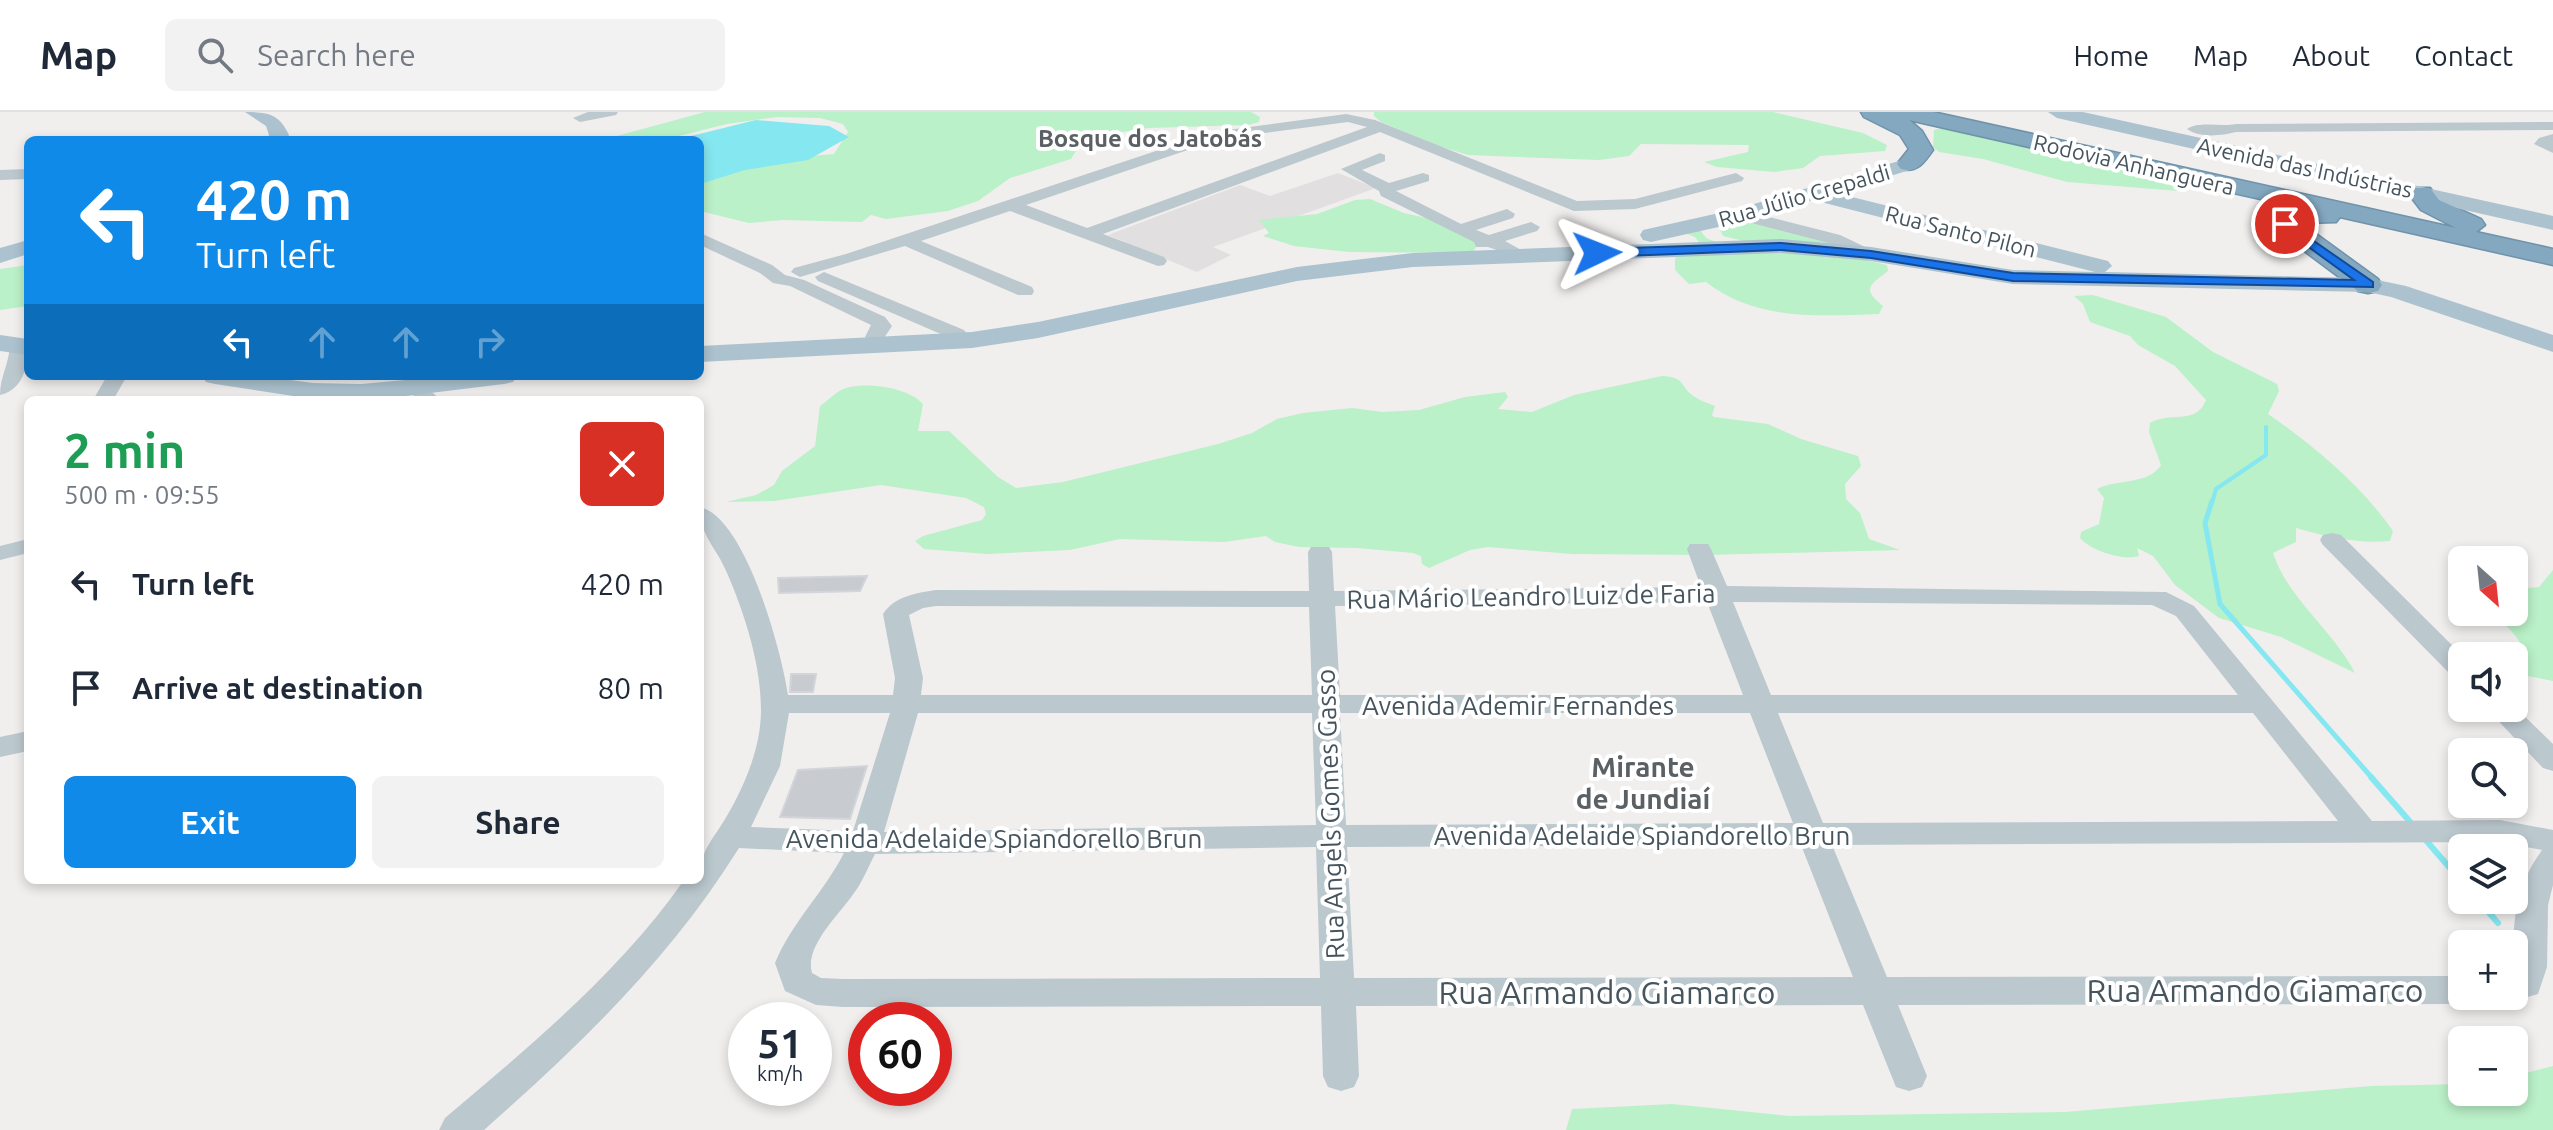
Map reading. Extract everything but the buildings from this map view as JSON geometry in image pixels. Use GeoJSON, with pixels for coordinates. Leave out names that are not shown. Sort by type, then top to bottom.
{"type":"FeatureCollection","features":[{"type":"Feature","properties":{"kind":"highway"},"geometry":{"type":"LineString","coordinates":[[1872,112],[1895,122],[1915,136],[1921,150],[1909,164]]}},
{"type":"Feature","properties":{"kind":"highway","name":"Rodovia Anhanguera"},"geometry":{"type":"LineString","coordinates":[[1903,112],[2553,257]]}},
{"type":"Feature","properties":{"kind":"highway","name":"Rodovia Anhanguera"},"geometry":{"type":"LineString","coordinates":[[1941,112],[2553,248]]}},
{"type":"Feature","properties":{"kind":"highway"},"geometry":{"type":"LineString","coordinates":[[2421,193],[2430,205],[2461,222],[2553,248]]}},
{"type":"Feature","properties":{"kind":"highway"},"geometry":{"type":"LineString","coordinates":[[2368,285],[2285,224],[2284,220],[2295,215],[2326,217],[2553,264]]}},
{"type":"Feature","properties":{"kind":"main road"},"geometry":{"type":"LineString","coordinates":[[254,112],[274,123],[279,136]]}},
{"type":"Feature","properties":{"kind":"main road"},"geometry":{"type":"LineString","coordinates":[[2067,114],[2128,122],[2139,119],[2144,112]]}},
{"type":"Feature","properties":{"kind":"main road","name":"Avenida das Indústrias"},"geometry":{"type":"LineString","coordinates":[[2067,114],[2553,223]]}},
{"type":"Feature","properties":{"kind":"main road"},"geometry":{"type":"LineString","coordinates":[[2172,120],[2186,133],[2243,153]]}},
{"type":"Feature","properties":{"kind":"main road"},"geometry":{"type":"LineString","coordinates":[[2172,120],[2282,161]]}},
{"type":"Feature","properties":{"kind":"main road","name":"Rua Júlio Crepaldi"},"geometry":{"type":"LineString","coordinates":[[1601,249],[1679,246],[1693,241],[1688,235],[1673,230],[1742,215],[1909,164]]}},
{"type":"Feature","properties":{"kind":"main road","name":"Rua Santo Pilon"},"geometry":{"type":"LineString","coordinates":[[1815,194],[2099,273]]}},
{"type":"Feature","properties":{"kind":"main road"},"geometry":{"type":"LineString","coordinates":[[1716,221],[1710,231],[1720,238],[1871,254],[1970,272],[2099,273],[2155,280],[2368,285],[2397,291],[2553,344]]}},
{"type":"Feature","properties":{"kind":"main road"},"geometry":{"type":"LineString","coordinates":[[704,346],[957,334],[1020,325],[1333,261],[1482,244],[1514,251],[1781,246]]}},
{"type":"Feature","properties":{"kind":"main road"},"geometry":{"type":"LineString","coordinates":[[0,256],[24,248]]}},
{"type":"Feature","properties":{"kind":"main road"},"geometry":{"type":"LineString","coordinates":[[704,354],[972,340],[1038,330],[1337,267],[1601,249]]}},
{"type":"Feature","properties":{"kind":"main road"},"geometry":{"type":"LineString","coordinates":[[241,380],[314,391],[424,395],[487,380]]}},
{"type":"Feature","properties":{"kind":"street"},"geometry":{"type":"LineString","coordinates":[[580,118],[611,112]]}},
{"type":"Feature","properties":{"kind":"street"},"geometry":{"type":"LineString","coordinates":[[1088,234],[1357,117]]}},
{"type":"Feature","properties":{"kind":"street"},"geometry":{"type":"LineString","coordinates":[[796,278],[1218,135],[1314,120],[1357,117],[1574,206],[1624,205],[1736,178]]}},
{"type":"Feature","properties":{"kind":"street"},"geometry":{"type":"LineString","coordinates":[[2218,135],[2236,128],[2553,126]]}},
{"type":"Feature","properties":{"kind":"street"},"geometry":{"type":"LineString","coordinates":[[2553,139],[2542,144],[2553,148]]}},
{"type":"Feature","properties":{"kind":"street"},"geometry":{"type":"LineString","coordinates":[[1380,158],[1349,169],[1387,189],[1392,198],[1460,230],[1482,244],[1531,227]]}},
{"type":"Feature","properties":{"kind":"street"},"geometry":{"type":"LineString","coordinates":[[1366,178],[1405,168],[1424,177],[1387,189]]}},
{"type":"Feature","properties":{"kind":"street"},"geometry":{"type":"LineString","coordinates":[[0,175],[24,174]]}},
{"type":"Feature","properties":{"kind":"street"},"geometry":{"type":"LineString","coordinates":[[1438,220],[1484,204]]}},
{"type":"Feature","properties":{"kind":"street"},"geometry":{"type":"LineString","coordinates":[[1010,205],[1158,261]]}},
{"type":"Feature","properties":{"kind":"street"},"geometry":{"type":"LineString","coordinates":[[1460,230],[1507,214]]}},
{"type":"Feature","properties":{"kind":"street"},"geometry":{"type":"LineString","coordinates":[[1742,215],[1834,239],[1871,254]]}},
{"type":"Feature","properties":{"kind":"street"},"geometry":{"type":"LineString","coordinates":[[704,240],[766,269],[779,279],[817,282],[852,258]]}},
{"type":"Feature","properties":{"kind":"street"},"geometry":{"type":"LineString","coordinates":[[905,240],[1025,291]]}},
{"type":"Feature","properties":{"kind":"street"},"geometry":{"type":"LineString","coordinates":[[824,275],[957,334]]}},
{"type":"Feature","properties":{"kind":"street"},"geometry":{"type":"LineString","coordinates":[[796,278],[878,321],[882,326],[875,337]]}},
{"type":"Feature","properties":{"kind":"street"},"geometry":{"type":"LineString","coordinates":[[846,306],[869,297]]}},
{"type":"Feature","properties":{"kind":"street"},"geometry":{"type":"LineString","coordinates":[[0,389],[13,379],[18,368],[15,341]]}},
{"type":"Feature","properties":{"kind":"street"},"geometry":{"type":"LineString","coordinates":[[704,518],[733,561],[753,605],[775,704],[774,727],[763,773],[731,837],[704,876]]}},
{"type":"Feature","properties":{"kind":"street"},"geometry":{"type":"LineString","coordinates":[[2332,540],[2448,656]]}},
{"type":"Feature","properties":{"kind":"street"},"geometry":{"type":"LineString","coordinates":[[0,553],[24,547]]}},
{"type":"Feature","properties":{"kind":"street"},"geometry":{"type":"LineString","coordinates":[[1699,549],[1909,1076]]}},
{"type":"Feature","properties":{"kind":"street","name":"Rua Angels Gomes Gasso"},"geometry":{"type":"LineString","coordinates":[[1320,552],[1341,1076]]}},
{"type":"Feature","properties":{"kind":"street","name":"Rua Mário Leandro Luiz de Faria"},"geometry":{"type":"LineString","coordinates":[[906,706],[909,678],[896,614],[902,607],[936,598],[1321,599],[1717,594],[2139,594],[2157,597],[2185,611],[2262,704]]}},
{"type":"Feature","properties":{"kind":"street","name":"Avenida Ademir Fernandes"},"geometry":{"type":"LineString","coordinates":[[775,704],[2262,704]]}},
{"type":"Feature","properties":{"kind":"street"},"geometry":{"type":"LineString","coordinates":[[2262,704],[2364,832]]}},
{"type":"Feature","properties":{"kind":"street"},"geometry":{"type":"LineString","coordinates":[[865,843],[906,706]]}},
{"type":"Feature","properties":{"kind":"street"},"geometry":{"type":"LineString","coordinates":[[2514,722],[2553,761]]}},
{"type":"Feature","properties":{"kind":"street"},"geometry":{"type":"LineString","coordinates":[[0,747],[24,742]]}},
{"type":"Feature","properties":{"kind":"street","name":"Avenida Adelaide Spiandorello Brun"},"geometry":{"type":"LineString","coordinates":[[731,837],[865,843],[1331,836],[2500,831],[2553,841]]}},
{"type":"Feature","properties":{"kind":"street","name":"Rua Armando Giamarco"},"geometry":{"type":"LineString","coordinates":[[865,843],[845,882],[801,941],[792,963],[797,981],[816,991],[2448,990]]}},
{"type":"Feature","properties":{"kind":"street"},"geometry":{"type":"LineString","coordinates":[[2528,978],[2528,915],[2542,871],[2553,858]]}},
{"type":"Feature","properties":{"kind":"street"},"geometry":{"type":"LineString","coordinates":[[458,1130],[561,1041],[669,926],[698,884]]}},
{"type":"Feature","properties":{"kind":"shaded area"},"geometry":{"type":"Polygon","coordinates":[[[1338,173],[1376,188],[1213,247],[1231,255],[1197,272],[1108,235],[1240,185],[1270,196],[1338,173]]]}},
{"type":"Feature","properties":{"kind":"green space"},"geometry":{"type":"Polygon","coordinates":[[[705,112],[1251,112],[1260,117],[1259,122],[1248,125],[1149,128],[1065,140],[1077,149],[1071,159],[1010,178],[978,201],[948,211],[886,219],[871,215],[862,222],[783,220],[749,223],[704,212],[704,175],[773,159],[834,154],[848,132],[843,124],[820,118],[777,117],[727,124],[679,136],[617,136],[705,112]]]}},
{"type":"Feature","properties":{"kind":"green space"},"geometry":{"type":"Polygon","coordinates":[[[1374,112],[1773,112],[1863,133],[1887,145],[1885,151],[1820,156],[1803,168],[1774,172],[1717,167],[1704,162],[1748,152],[1749,145],[1641,144],[1629,156],[1599,160],[1468,155],[1381,122],[1374,112]]]}},
{"type":"Feature","properties":{"kind":"green space"},"geometry":{"type":"Polygon","coordinates":[[[1941,128],[2122,167],[2179,188],[2178,191],[2067,182],[1983,159],[1939,152],[1933,147],[1934,130],[1941,128]]]}},
{"type":"Feature","properties":{"kind":"green space"},"geometry":{"type":"Polygon","coordinates":[[[1370,199],[1404,213],[1435,220],[1475,241],[1476,247],[1472,253],[1349,252],[1294,246],[1263,236],[1269,233],[1259,220],[1317,214],[1355,200],[1370,199]]]}},
{"type":"Feature","properties":{"kind":"green space"},"geometry":{"type":"Polygon","coordinates":[[[1744,221],[1832,244],[1748,242],[1723,236],[1720,230],[1744,221]]]}},
{"type":"Feature","properties":{"kind":"green space"},"geometry":{"type":"Polygon","coordinates":[[[1700,230],[1706,238],[1721,244],[1861,259],[1887,265],[1888,271],[1870,287],[1872,295],[1883,306],[1879,314],[1789,313],[1746,304],[1706,282],[1689,284],[1675,270],[1675,258],[1700,244],[1695,237],[1685,233],[1700,230]]]}},
{"type":"Feature","properties":{"kind":"green space"},"geometry":{"type":"Polygon","coordinates":[[[24,266],[24,307],[0,310],[0,269],[24,266]]]}},
{"type":"Feature","properties":{"kind":"green space"},"geometry":{"type":"Polygon","coordinates":[[[2093,295],[2166,317],[2213,352],[2277,384],[2279,391],[2268,414],[2336,467],[2393,531],[2390,541],[2366,542],[2296,528],[2296,542],[2273,553],[2289,585],[2346,657],[2355,673],[2281,637],[2219,618],[2175,585],[2153,556],[2137,548],[2139,556],[2117,556],[2100,551],[2080,538],[2081,532],[2099,524],[2104,498],[2097,489],[2149,476],[2161,465],[2149,432],[2150,423],[2189,416],[2202,408],[2206,400],[2175,366],[2138,345],[2130,336],[2090,322],[2083,304],[2074,296],[2093,295]]]}},
{"type":"Feature","properties":{"kind":"green space"},"geometry":{"type":"Polygon","coordinates":[[[1662,376],[1679,380],[1695,397],[1715,406],[1714,417],[1768,424],[1801,439],[1858,456],[1861,466],[1845,484],[1846,499],[1860,513],[1869,539],[1900,550],[1707,555],[1572,554],[1488,547],[1470,550],[1429,568],[1422,564],[1421,556],[1413,553],[1299,547],[1275,542],[1266,536],[1224,542],[1120,539],[1070,550],[987,554],[924,549],[915,541],[982,520],[986,514],[984,507],[966,498],[881,485],[774,501],[726,502],[756,495],[774,485],[782,471],[815,446],[820,406],[850,387],[896,389],[916,398],[923,404],[918,431],[949,431],[998,477],[1016,488],[1063,482],[1218,444],[1252,433],[1277,419],[1303,413],[1352,408],[1382,412],[1419,410],[1465,397],[1505,392],[1508,397],[1498,409],[1532,412],[1574,395],[1662,376]]]}},
{"type":"Feature","properties":{"kind":"green space"},"geometry":{"type":"Polygon","coordinates":[[[2553,570],[2553,681],[2528,676],[2528,642],[2519,642],[2506,626],[2528,626],[2528,588],[2539,587],[2553,570]]]}},
{"type":"Feature","properties":{"kind":"green space"},"geometry":{"type":"Polygon","coordinates":[[[2553,1066],[2553,1130],[1566,1130],[1572,1109],[1672,1104],[1789,1116],[2065,1112],[2371,1086],[2448,1084],[2448,1106],[2528,1106],[2528,1072],[2553,1066]]]}},
{"type":"Feature","properties":{"kind":"water"},"geometry":{"type":"Polygon","coordinates":[[[756,120],[829,126],[849,137],[808,160],[745,170],[704,183],[704,136],[691,136],[756,120]]]}},
{"type":"Feature","properties":{"kind":"waterway"},"geometry":{"type":"LineString","coordinates":[[2212,503],[2216,489],[2266,455],[2266,427]]}},
{"type":"Feature","properties":{"kind":"waterway"},"geometry":{"type":"LineString","coordinates":[[2212,501],[2205,523],[2220,604],[2373,779]]}},
{"type":"Feature","properties":{"kind":"waterway"},"geometry":{"type":"LineString","coordinates":[[2371,777],[2412,824]]}},
{"type":"Feature","properties":{"kind":"waterway"},"geometry":{"type":"LineString","coordinates":[[2424,838],[2448,866]]}},
{"type":"Feature","properties":{"kind":"waterway"},"geometry":{"type":"LineString","coordinates":[[2490,914],[2498,923]]}},
{"type":"Feature","properties":{"kind":"district","name":"Bosque dos Jatobás"},"geometry":{"type":"Point","coordinates":[1150,138]}},
{"type":"Feature","properties":{"kind":"district","name":"Mirante de Jundiaí"},"geometry":{"type":"Point","coordinates":[1643,782]}},
{"type":"Feature","properties":{"kind":"route"},"geometry":{"type":"LineString","coordinates":[[1597,253],[1781,246],[1871,254],[2013,277],[2368,285],[2285,224]]}}]}
